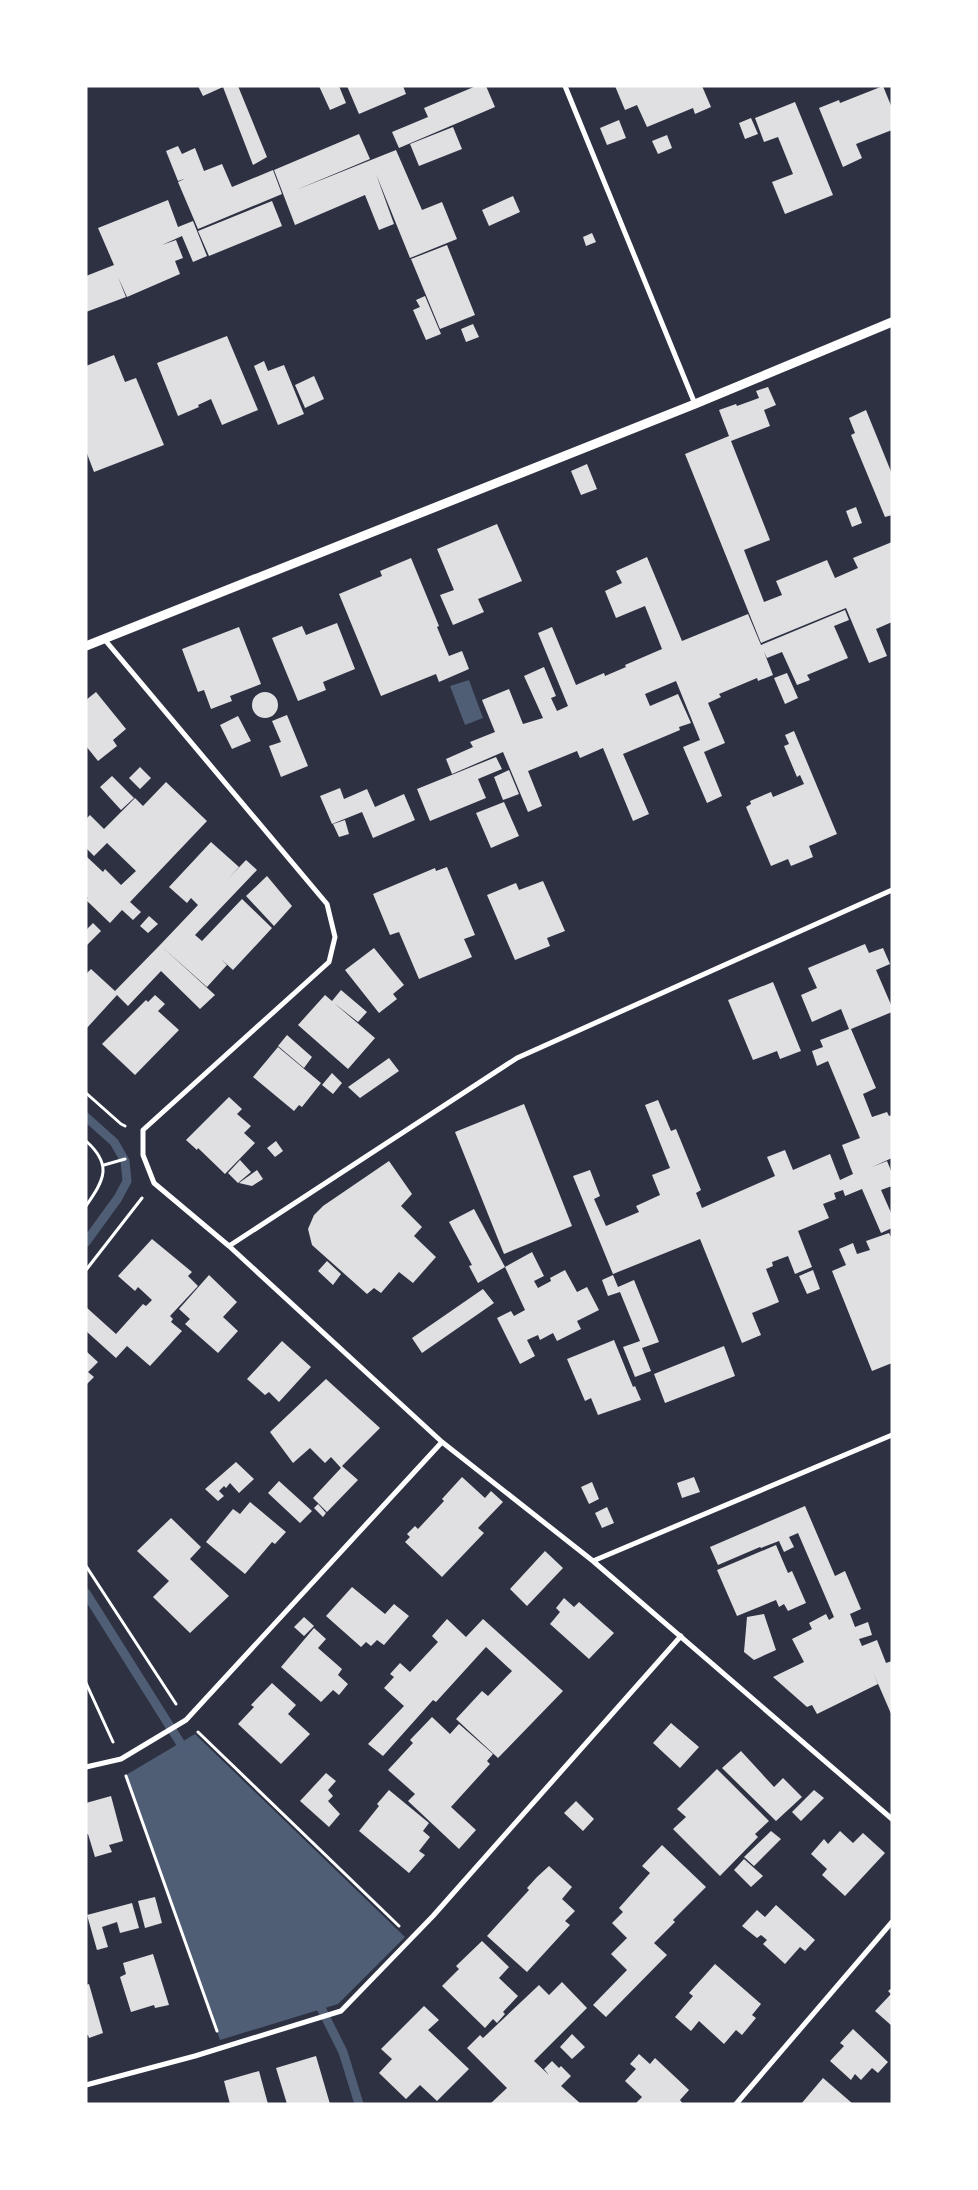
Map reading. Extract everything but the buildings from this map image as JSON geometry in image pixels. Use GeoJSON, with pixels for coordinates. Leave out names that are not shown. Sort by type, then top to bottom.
{"type":"FeatureCollection","features":[{"type":"Feature","properties":{"kind":"street"},"geometry":{"type":"LineString","coordinates":[[565,86],[695,404]]}},
{"type":"Feature","properties":{"kind":"street"},"geometry":{"type":"LineString","coordinates":[[86,646],[695,404],[892,322]]}},
{"type":"Feature","properties":{"kind":"street"},"geometry":{"type":"LineString","coordinates":[[105,640],[327,904],[335,937],[329,962],[143,1130],[143,1155],[154,1183],[229,1246],[442,1442],[593,1561],[892,1819]]}},
{"type":"Feature","properties":{"kind":"street"},"geometry":{"type":"LineString","coordinates":[[229,1246],[516,1058],[892,890]]}},
{"type":"Feature","properties":{"kind":"street"},"geometry":{"type":"LineString","coordinates":[[593,1561],[892,1435]]}},
{"type":"Feature","properties":{"kind":"street"},"geometry":{"type":"LineString","coordinates":[[86,1767],[120,1759],[186,1720],[442,1442]]}},
{"type":"Feature","properties":{"kind":"street"},"geometry":{"type":"LineString","coordinates":[[86,2085],[223,2048],[341,2011],[433,1916],[681,1636]]}},
{"type":"Feature","properties":{"kind":"street"},"geometry":{"type":"LineString","coordinates":[[736,2104],[892,1922]]}},
{"type":"Feature","properties":{"kind":"path"},"geometry":{"type":"LineString","coordinates":[[86,1093],[121,1124],[143,1130]]}},
{"type":"Feature","properties":{"kind":"path"},"geometry":{"type":"LineString","coordinates":[[86,1141],[94,1148],[104,1165],[102,1184],[86,1206]]}},
{"type":"Feature","properties":{"kind":"path"},"geometry":{"type":"LineString","coordinates":[[104,1165],[109,1164]]}},
{"type":"Feature","properties":{"kind":"path"},"geometry":{"type":"LineString","coordinates":[[86,1270],[154,1183]]}},
{"type":"Feature","properties":{"kind":"path"},"geometry":{"type":"LineString","coordinates":[[86,1566],[186,1720],[411,1938]]}},
{"type":"Feature","properties":{"kind":"path"},"geometry":{"type":"LineString","coordinates":[[86,1683],[120,1759],[223,2048]]}},
{"type":"Feature","properties":{"kind":"water"},"geometry":{"type":"Polygon","coordinates":[[[469,680],[483,718],[465,725],[450,686],[469,680]]]}},
{"type":"Feature","properties":{"kind":"water"},"geometry":{"type":"Polygon","coordinates":[[[195,1734],[405,1937],[338,2004],[220,2040],[126,1775],[195,1734]]]}},
{"type":"Feature","properties":{"kind":"waterway"},"geometry":{"type":"LineString","coordinates":[[86,1117],[114,1142],[125,1161],[127,1181],[118,1198],[86,1242]]}},
{"type":"Feature","properties":{"kind":"waterway"},"geometry":{"type":"LineString","coordinates":[[86,1593],[186,1752]]}},
{"type":"Feature","properties":{"kind":"waterway"},"geometry":{"type":"LineString","coordinates":[[317,2000],[343,2052],[359,2104]]}}]}
